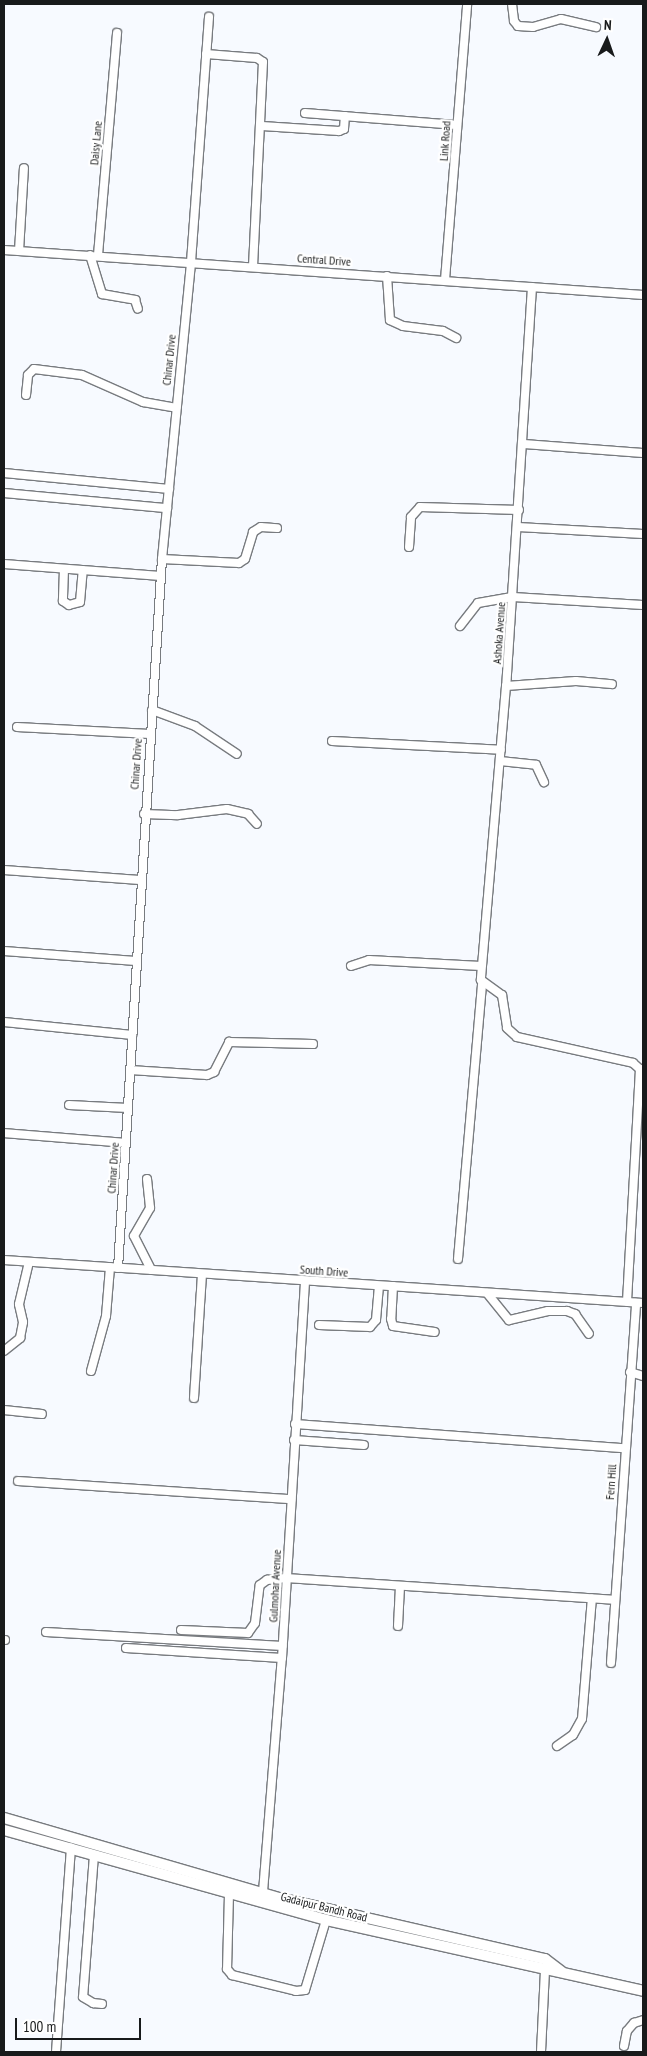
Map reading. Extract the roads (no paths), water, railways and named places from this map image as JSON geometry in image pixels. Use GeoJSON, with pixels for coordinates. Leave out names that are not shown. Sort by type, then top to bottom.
{"type":"FeatureCollection","features":[{"type":"Feature","properties":{"kind":"street","name":"Link Road"},"geometry":{"type":"LineString","coordinates":[[446,280],[467,4]]}},
{"type":"Feature","properties":{"kind":"street"},"geometry":{"type":"LineString","coordinates":[[512,4],[514,21],[518,26],[533,27],[561,19],[596,27]]}},
{"type":"Feature","properties":{"kind":"street","name":"Chinar Drive"},"geometry":{"type":"LineString","coordinates":[[91,1371],[106,1316],[114,1268],[126,1142],[144,814],[162,559],[191,262],[209,18]]}},
{"type":"Feature","properties":{"kind":"street","name":"Daisy Lane"},"geometry":{"type":"LineString","coordinates":[[98,255],[117,33]]}},
{"type":"Feature","properties":{"kind":"street"},"geometry":{"type":"LineString","coordinates":[[206,54],[261,59],[264,67],[253,267]]}},
{"type":"Feature","properties":{"kind":"street"},"geometry":{"type":"LineString","coordinates":[[306,113],[457,125]]}},
{"type":"Feature","properties":{"kind":"street"},"geometry":{"type":"LineString","coordinates":[[262,126],[339,131],[344,129],[345,116]]}},
{"type":"Feature","properties":{"kind":"street"},"geometry":{"type":"LineString","coordinates":[[19,251],[24,168]]}},
{"type":"Feature","properties":{"kind":"street","name":"Central Drive"},"geometry":{"type":"LineString","coordinates":[[4,250],[98,255],[643,295]]}},
{"type":"Feature","properties":{"kind":"street"},"geometry":{"type":"LineString","coordinates":[[90,255],[102,294],[135,300],[138,309]]}},
{"type":"Feature","properties":{"kind":"street"},"geometry":{"type":"LineString","coordinates":[[387,276],[390,320],[403,326],[443,331],[456,338]]}},
{"type":"Feature","properties":{"kind":"street","name":"Ashoka Avenue"},"geometry":{"type":"LineString","coordinates":[[458,1259],[513,597],[524,444],[532,287]]}},
{"type":"Feature","properties":{"kind":"street"},"geometry":{"type":"LineString","coordinates":[[26,396],[28,375],[34,369],[82,375],[143,402],[176,408]]}},
{"type":"Feature","properties":{"kind":"street"},"geometry":{"type":"LineString","coordinates":[[524,444],[643,453]]}},
{"type":"Feature","properties":{"kind":"street"},"geometry":{"type":"LineString","coordinates":[[4,473],[168,489]]}},
{"type":"Feature","properties":{"kind":"street"},"geometry":{"type":"LineString","coordinates":[[4,493],[167,508]]}},
{"type":"Feature","properties":{"kind":"street"},"geometry":{"type":"LineString","coordinates":[[409,547],[411,517],[420,507],[519,510]]}},
{"type":"Feature","properties":{"kind":"street"},"geometry":{"type":"LineString","coordinates":[[162,559],[241,563],[254,532],[261,527],[277,528]]}},
{"type":"Feature","properties":{"kind":"street"},"geometry":{"type":"LineString","coordinates":[[518,527],[643,534]]}},
{"type":"Feature","properties":{"kind":"street"},"geometry":{"type":"LineString","coordinates":[[4,564],[161,576]]}},
{"type":"Feature","properties":{"kind":"street"},"geometry":{"type":"LineString","coordinates":[[64,569],[63,601],[69,605],[80,602],[83,570]]}},
{"type":"Feature","properties":{"kind":"street"},"geometry":{"type":"LineString","coordinates":[[460,626],[478,603],[513,597],[643,605]]}},
{"type":"Feature","properties":{"kind":"street"},"geometry":{"type":"LineString","coordinates":[[506,686],[576,681],[612,684]]}},
{"type":"Feature","properties":{"kind":"street"},"geometry":{"type":"LineString","coordinates":[[152,710],[195,726],[237,754]]}},
{"type":"Feature","properties":{"kind":"street"},"geometry":{"type":"LineString","coordinates":[[17,727],[150,734]]}},
{"type":"Feature","properties":{"kind":"street"},"geometry":{"type":"LineString","coordinates":[[332,741],[501,750]]}},
{"type":"Feature","properties":{"kind":"street"},"geometry":{"type":"LineString","coordinates":[[500,760],[536,765],[544,782]]}},
{"type":"Feature","properties":{"kind":"street"},"geometry":{"type":"LineString","coordinates":[[144,814],[184,815],[227,809],[248,814],[257,824]]}},
{"type":"Feature","properties":{"kind":"street"},"geometry":{"type":"LineString","coordinates":[[4,870],[140,880]]}},
{"type":"Feature","properties":{"kind":"street"},"geometry":{"type":"LineString","coordinates":[[4,951],[136,961]]}},
{"type":"Feature","properties":{"kind":"street"},"geometry":{"type":"LineString","coordinates":[[351,966],[369,960],[481,966]]}},
{"type":"Feature","properties":{"kind":"street"},"geometry":{"type":"LineString","coordinates":[[481,982],[502,995],[507,1028],[517,1037],[633,1062],[640,1069],[627,1302]]}},
{"type":"Feature","properties":{"kind":"street"},"geometry":{"type":"LineString","coordinates":[[4,1022],[132,1035]]}},
{"type":"Feature","properties":{"kind":"street"},"geometry":{"type":"LineString","coordinates":[[130,1070],[207,1075],[214,1072],[228,1042],[313,1044]]}},
{"type":"Feature","properties":{"kind":"street"},"geometry":{"type":"LineString","coordinates":[[69,1105],[128,1108]]}},
{"type":"Feature","properties":{"kind":"street"},"geometry":{"type":"LineString","coordinates":[[4,1133],[126,1142]]}},
{"type":"Feature","properties":{"kind":"street"},"geometry":{"type":"LineString","coordinates":[[146,1180],[150,1208],[134,1236],[151,1270]]}},
{"type":"Feature","properties":{"kind":"street","name":"South Drive"},"geometry":{"type":"LineString","coordinates":[[4,1260],[640,1303]]}},
{"type":"Feature","properties":{"kind":"street"},"geometry":{"type":"LineString","coordinates":[[4,1351],[20,1338],[23,1322],[19,1304],[29,1262]]}},
{"type":"Feature","properties":{"kind":"street"},"geometry":{"type":"LineString","coordinates":[[194,1398],[202,1274]]}},
{"type":"Feature","properties":{"kind":"street","name":"Gulmohar Avenue"},"geometry":{"type":"LineString","coordinates":[[263,1892],[283,1646],[305,1281]]}},
{"type":"Feature","properties":{"kind":"street"},"geometry":{"type":"LineString","coordinates":[[319,1324],[370,1327],[376,1320],[379,1286]]}},
{"type":"Feature","properties":{"kind":"street"},"geometry":{"type":"LineString","coordinates":[[393,1286],[391,1319],[393,1326],[435,1332]]}},
{"type":"Feature","properties":{"kind":"street"},"geometry":{"type":"LineString","coordinates":[[487,1293],[512,1321],[548,1311],[567,1311],[575,1314],[589,1334]]}},
{"type":"Feature","properties":{"kind":"street","name":"Fern Hill"},"geometry":{"type":"LineString","coordinates":[[611,1663],[630,1372],[640,1303]]}},
{"type":"Feature","properties":{"kind":"street"},"geometry":{"type":"LineString","coordinates":[[630,1372],[643,1376]]}},
{"type":"Feature","properties":{"kind":"street"},"geometry":{"type":"LineString","coordinates":[[4,1410],[42,1414]]}},
{"type":"Feature","properties":{"kind":"street"},"geometry":{"type":"LineString","coordinates":[[295,1424],[624,1448]]}},
{"type":"Feature","properties":{"kind":"street"},"geometry":{"type":"LineString","coordinates":[[294,1440],[364,1445]]}},
{"type":"Feature","properties":{"kind":"street"},"geometry":{"type":"LineString","coordinates":[[18,1481],[291,1499]]}},
{"type":"Feature","properties":{"kind":"street"},"geometry":{"type":"LineString","coordinates":[[181,1630],[248,1633],[255,1623],[260,1585],[267,1580],[286,1578],[614,1600]]}},
{"type":"Feature","properties":{"kind":"street"},"geometry":{"type":"LineString","coordinates":[[398,1626],[400,1586]]}},
{"type":"Feature","properties":{"kind":"street"},"geometry":{"type":"LineString","coordinates":[[557,1746],[573,1735],[582,1719],[592,1598]]}},
{"type":"Feature","properties":{"kind":"street"},"geometry":{"type":"LineString","coordinates":[[46,1632],[283,1646]]}},
{"type":"Feature","properties":{"kind":"street"},"geometry":{"type":"LineString","coordinates":[[126,1648],[282,1658]]}},
{"type":"Feature","properties":{"kind":"street"},"geometry":{"type":"LineString","coordinates":[[4,1818],[263,1892],[545,1959],[562,1972]]}},
{"type":"Feature","properties":{"kind":"street","name":"Gadaipur Bandh Road"},"geometry":{"type":"LineString","coordinates":[[4,1830],[326,1920],[545,1971],[562,1972],[643,1991]]}},
{"type":"Feature","properties":{"kind":"street"},"geometry":{"type":"LineString","coordinates":[[56,2052],[71,1848]]}},
{"type":"Feature","properties":{"kind":"street"},"geometry":{"type":"LineString","coordinates":[[94,1855],[83,1997],[93,2004],[102,2004]]}},
{"type":"Feature","properties":{"kind":"street"},"geometry":{"type":"LineString","coordinates":[[229,1894],[227,1969],[232,1975],[296,1991],[305,1990],[326,1920]]}},
{"type":"Feature","properties":{"kind":"street"},"geometry":{"type":"LineString","coordinates":[[541,2052],[545,1971]]}},
{"type":"Feature","properties":{"kind":"street"},"geometry":{"type":"LineString","coordinates":[[624,2046],[627,2031],[634,2023],[643,2020]]}}]}
